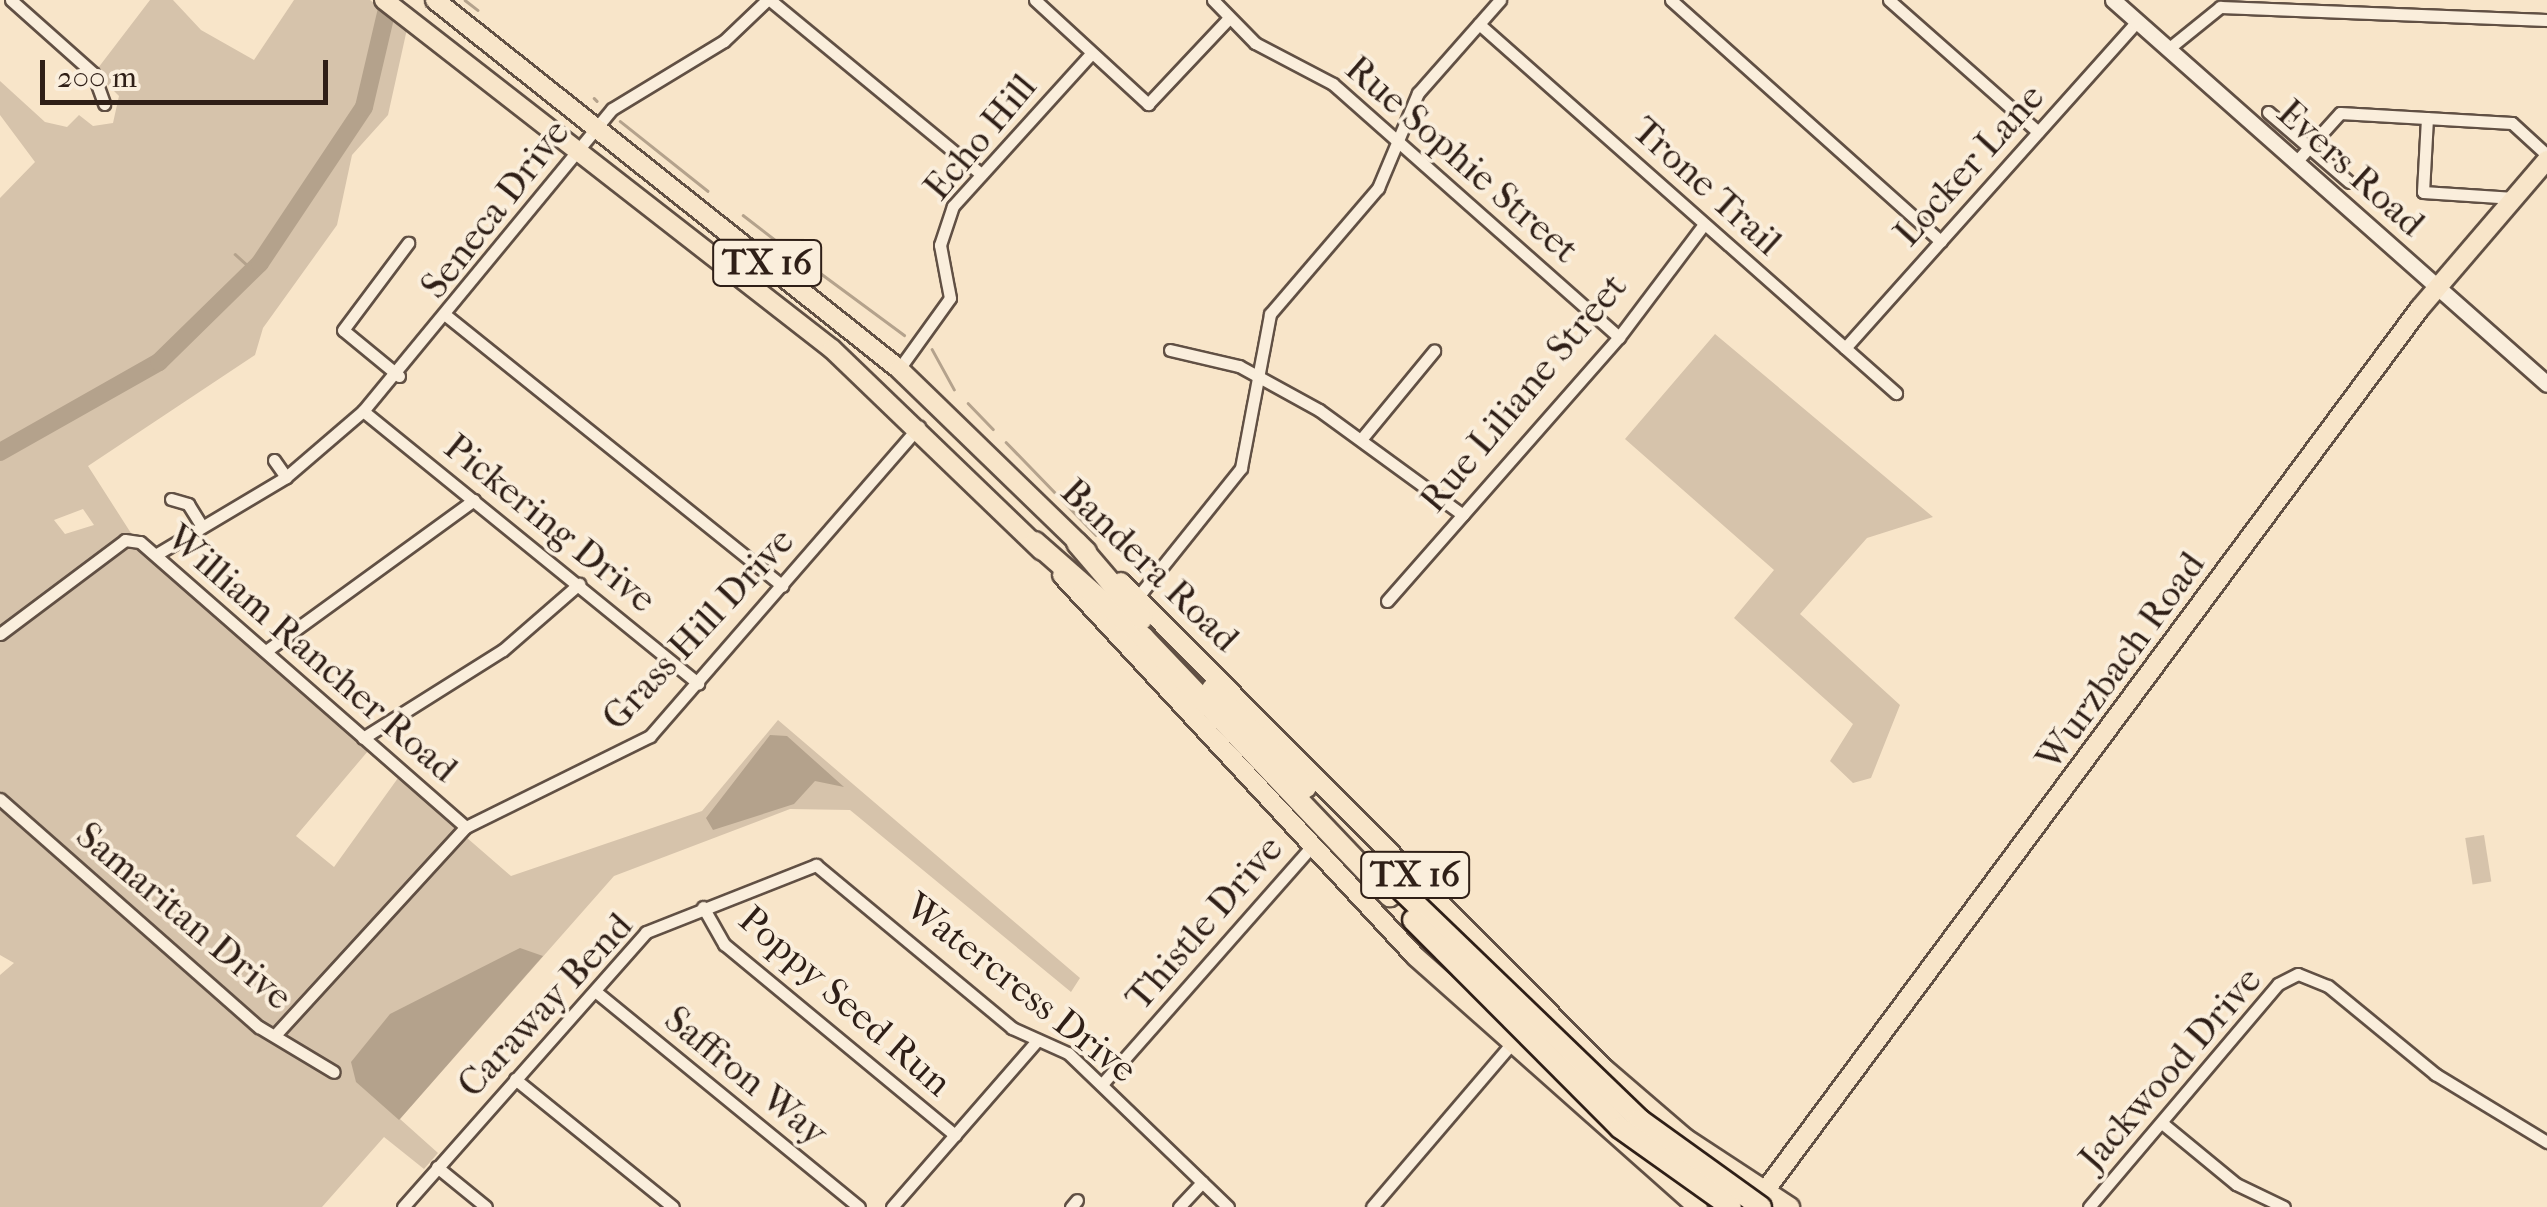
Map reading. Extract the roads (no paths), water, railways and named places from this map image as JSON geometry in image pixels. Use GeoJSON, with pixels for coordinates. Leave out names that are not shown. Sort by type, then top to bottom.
{"type":"FeatureCollection","features":[{"type":"Feature","properties":{"kind":"highway"},"geometry":{"type":"LineString","coordinates":[[1035,542],[1143,637],[1395,892],[1620,1128],[1731,1207]]}},
{"type":"Feature","properties":{"kind":"highway"},"geometry":{"type":"LineString","coordinates":[[1077,543],[1395,892],[1640,1120],[1759,1202]]}},
{"type":"Feature","properties":{"kind":"main road","name":"Bandera Road"},"geometry":{"type":"LineString","coordinates":[[384,0],[918,427],[1035,542],[1317,853],[1473,1010],[1698,1207]]}},
{"type":"Feature","properties":{"kind":"main road","name":"Evers Road"},"geometry":{"type":"LineString","coordinates":[[2112,0],[2547,384]]}},
{"type":"Feature","properties":{"kind":"main road","name":"Bandera Road"},"geometry":{"type":"LineString","coordinates":[[437,2],[899,368],[1137,598],[1528,991],[1672,1127],[1759,1202],[1790,1207]]}},
{"type":"Feature","properties":{"kind":"main road","name":"Wurzbach Road"},"geometry":{"type":"LineString","coordinates":[[1759,1202],[2436,288],[2547,158]]}},
{"type":"Feature","properties":{"kind":"main road"},"geometry":{"type":"LineString","coordinates":[[1317,853],[1414,930],[1434,908],[1399,858]]}},
{"type":"Feature","properties":{"kind":"main road"},"geometry":{"type":"LineString","coordinates":[[1473,1010],[1450,979],[1470,950],[1528,991]]}},
{"type":"Feature","properties":{"kind":"street"},"geometry":{"type":"LineString","coordinates":[[0,11],[10,0],[93,73],[104,104]]}},
{"type":"Feature","properties":{"kind":"street"},"geometry":{"type":"LineString","coordinates":[[769,0],[982,174]]}},
{"type":"Feature","properties":{"kind":"street","name":"Seneca Drive"},"geometry":{"type":"LineString","coordinates":[[156,554],[286,476],[363,411],[399,376],[578,152],[636,89],[724,41],[769,0]]}},
{"type":"Feature","properties":{"kind":"street"},"geometry":{"type":"LineString","coordinates":[[1035,0],[1090,55],[1152,102],[1229,18]]}},
{"type":"Feature","properties":{"kind":"street","name":"Rue Sophie Street"},"geometry":{"type":"LineString","coordinates":[[1213,0],[1255,44],[1333,84],[1619,336]]}},
{"type":"Feature","properties":{"kind":"street"},"geometry":{"type":"LineString","coordinates":[[1137,598],[1234,482],[1270,314],[1378,188],[1395,139],[1418,93],[1500,0]]}},
{"type":"Feature","properties":{"kind":"street"},"geometry":{"type":"LineString","coordinates":[[1670,0],[1941,241]]}},
{"type":"Feature","properties":{"kind":"street"},"geometry":{"type":"LineString","coordinates":[[1889,0],[2038,132]]}},
{"type":"Feature","properties":{"kind":"street"},"geometry":{"type":"LineString","coordinates":[[2168,49],[2220,7],[2547,20]]}},
{"type":"Feature","properties":{"kind":"street","name":"Locker Lane"},"geometry":{"type":"LineString","coordinates":[[1845,348],[2137,21]]}},
{"type":"Feature","properties":{"kind":"street","name":"Trone Trail"},"geometry":{"type":"LineString","coordinates":[[1479,24],[1896,393]]}},
{"type":"Feature","properties":{"kind":"street","name":"Echo Hill"},"geometry":{"type":"LineString","coordinates":[[899,368],[950,298],[942,231],[982,174],[1090,55]]}},
{"type":"Feature","properties":{"kind":"street"},"geometry":{"type":"LineString","coordinates":[[2268,112],[2349,182]]}},
{"type":"Feature","properties":{"kind":"street"},"geometry":{"type":"LineString","coordinates":[[2296,162],[2340,112],[2512,123],[2547,158]]}},
{"type":"Feature","properties":{"kind":"street"},"geometry":{"type":"LineString","coordinates":[[2427,118],[2423,192],[2514,198]]}},
{"type":"Feature","properties":{"kind":"street","name":"Rue Liliane Street"},"geometry":{"type":"LineString","coordinates":[[1388,601],[1619,336],[1704,224]]}},
{"type":"Feature","properties":{"kind":"street"},"geometry":{"type":"LineString","coordinates":[[399,376],[343,330],[408,243]]}},
{"type":"Feature","properties":{"kind":"street"},"geometry":{"type":"LineString","coordinates":[[448,317],[782,586]]}},
{"type":"Feature","properties":{"kind":"street"},"geometry":{"type":"LineString","coordinates":[[1170,350],[1257,376],[1363,437],[1462,515]]}},
{"type":"Feature","properties":{"kind":"street"},"geometry":{"type":"LineString","coordinates":[[1363,437],[1434,350]]}},
{"type":"Feature","properties":{"kind":"street","name":"Pickering Drive"},"geometry":{"type":"LineString","coordinates":[[363,411],[698,682]]}},
{"type":"Feature","properties":{"kind":"street","name":"Grass Hill Drive"},"geometry":{"type":"LineString","coordinates":[[276,1034],[466,827],[622,757],[698,682],[918,427]]}},
{"type":"Feature","properties":{"kind":"street"},"geometry":{"type":"LineString","coordinates":[[274,460],[286,476]]}},
{"type":"Feature","properties":{"kind":"street"},"geometry":{"type":"LineString","coordinates":[[171,499],[188,504],[202,526]]}},
{"type":"Feature","properties":{"kind":"street"},"geometry":{"type":"LineString","coordinates":[[266,651],[474,500]]}},
{"type":"Feature","properties":{"kind":"street","name":"William Rancher Road"},"geometry":{"type":"LineString","coordinates":[[0,634],[115,548],[132,540],[156,554],[466,827]]}},
{"type":"Feature","properties":{"kind":"street"},"geometry":{"type":"LineString","coordinates":[[363,738],[503,650],[579,584]]}},
{"type":"Feature","properties":{"kind":"street","name":"Samaritan Drive"},"geometry":{"type":"LineString","coordinates":[[0,799],[276,1034],[334,1072]]}},
{"type":"Feature","properties":{"kind":"street","name":"Thistle Drive"},"geometry":{"type":"LineString","coordinates":[[1103,1084],[1317,853]]}},
{"type":"Feature","properties":{"kind":"street","name":"Watercress Drive"},"geometry":{"type":"LineString","coordinates":[[816,864],[1036,1042],[1068,1053],[1228,1207]]}},
{"type":"Feature","properties":{"kind":"street","name":"Caraway Bend"},"geometry":{"type":"LineString","coordinates":[[403,1207],[646,932],[816,864]]}},
{"type":"Feature","properties":{"kind":"street","name":"Poppy Seed Run"},"geometry":{"type":"LineString","coordinates":[[704,907],[724,944],[955,1135]]}},
{"type":"Feature","properties":{"kind":"street","name":"Jackwood Drive"},"geometry":{"type":"LineString","coordinates":[[2089,1207],[2278,984],[2298,974],[2328,986],[2446,1082],[2547,1142]]}},
{"type":"Feature","properties":{"kind":"street","name":"Saffron Way"},"geometry":{"type":"LineString","coordinates":[[595,991],[859,1207]]}},
{"type":"Feature","properties":{"kind":"street"},"geometry":{"type":"LineString","coordinates":[[892,1207],[1036,1042]]}},
{"type":"Feature","properties":{"kind":"street"},"geometry":{"type":"LineString","coordinates":[[1372,1207],[1511,1044]]}},
{"type":"Feature","properties":{"kind":"street"},"geometry":{"type":"LineString","coordinates":[[514,1078],[673,1207]]}},
{"type":"Feature","properties":{"kind":"street"},"geometry":{"type":"LineString","coordinates":[[2162,1123],[2236,1184],[2284,1207]]}},
{"type":"Feature","properties":{"kind":"street"},"geometry":{"type":"LineString","coordinates":[[438,1167],[486,1207]]}},
{"type":"Feature","properties":{"kind":"street"},"geometry":{"type":"LineString","coordinates":[[1179,1207],[1202,1182]]}},
{"type":"Feature","properties":{"kind":"waterway"},"geometry":{"type":"LineString","coordinates":[[0,452],[159,362],[260,263],[364,107],[389,0]]}},
{"type":"Feature","properties":{"kind":"waterway"},"geometry":{"type":"LineString","coordinates":[[465,0],[478,10]]}},
{"type":"Feature","properties":{"kind":"waterway"},"geometry":{"type":"LineString","coordinates":[[594,98],[597,101]]}},
{"type":"Feature","properties":{"kind":"waterway"},"geometry":{"type":"LineString","coordinates":[[620,121],[708,191]]}},
{"type":"Feature","properties":{"kind":"waterway"},"geometry":{"type":"LineString","coordinates":[[743,215],[800,259]]}},
{"type":"Feature","properties":{"kind":"waterway"},"geometry":{"type":"LineString","coordinates":[[235,254],[253,270]]}},
{"type":"Feature","properties":{"kind":"waterway"},"geometry":{"type":"LineString","coordinates":[[819,272],[904,335]]}},
{"type":"Feature","properties":{"kind":"waterway"},"geometry":{"type":"LineString","coordinates":[[932,349],[954,389]]}},
{"type":"Feature","properties":{"kind":"waterway"},"geometry":{"type":"LineString","coordinates":[[968,403],[993,429]]}},
{"type":"Feature","properties":{"kind":"waterway"},"geometry":{"type":"LineString","coordinates":[[1006,442],[1096,535]]}}]}
